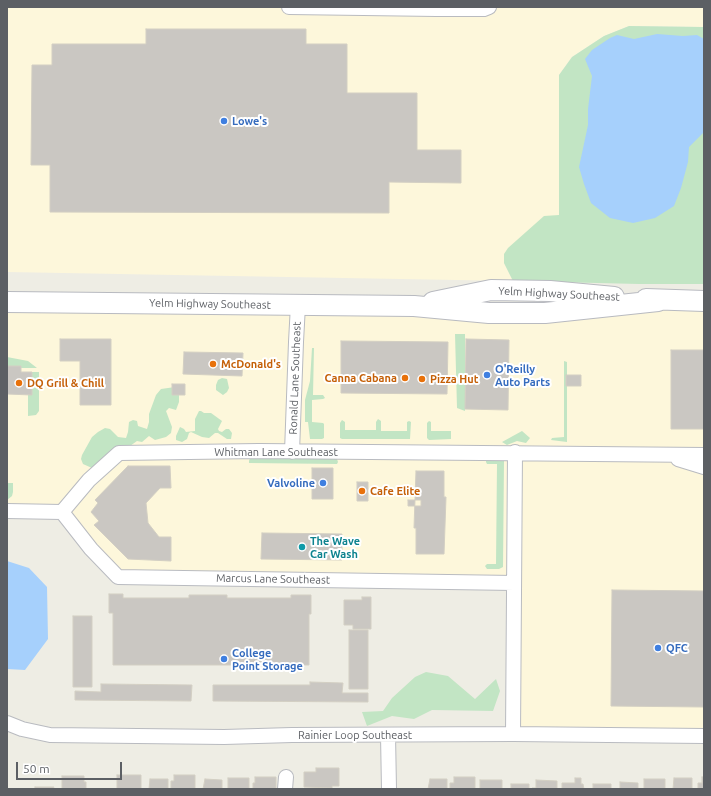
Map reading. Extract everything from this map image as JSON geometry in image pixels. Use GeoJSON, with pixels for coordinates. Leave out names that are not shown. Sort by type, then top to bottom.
{"type":"FeatureCollection","features":[{"type":"Feature","properties":{"kind":"main road","name":"Yelm Highway Southeast"},"geometry":{"type":"LineString","coordinates":[[7,302],[414,306],[491,290],[550,291],[658,300],[704,301]]}},
{"type":"Feature","properties":{"kind":"street"},"geometry":{"type":"LineString","coordinates":[[289,7],[484,9],[489,7]]}},
{"type":"Feature","properties":{"kind":"street","name":"Ronald Lane Southeast"},"geometry":{"type":"LineString","coordinates":[[292,452],[298,305]]}},
{"type":"Feature","properties":{"kind":"street","name":"Whitman Lane Southeast"},"geometry":{"type":"LineString","coordinates":[[62,512],[89,480],[119,453],[151,451],[515,452],[704,455]]}},
{"type":"Feature","properties":{"kind":"street"},"geometry":{"type":"LineString","coordinates":[[513,734],[515,452]]}},
{"type":"Feature","properties":{"kind":"street","name":"Whitman Lane Southeast"},"geometry":{"type":"LineString","coordinates":[[660,454],[704,467]]}},
{"type":"Feature","properties":{"kind":"street"},"geometry":{"type":"LineString","coordinates":[[7,511],[62,512]]}},
{"type":"Feature","properties":{"kind":"street","name":"Marcus Lane Southeast"},"geometry":{"type":"LineString","coordinates":[[62,512],[90,549],[118,577],[514,583]]}},
{"type":"Feature","properties":{"kind":"street","name":"Rainier Loop Southeast"},"geometry":{"type":"LineString","coordinates":[[7,723],[22,729],[50,735],[224,737],[292,735],[513,734],[704,736]]}},
{"type":"Feature","properties":{"kind":"street"},"geometry":{"type":"LineString","coordinates":[[388,735],[389,789]]}},
{"type":"Feature","properties":{"kind":"shaded area"},"geometry":{"type":"Polygon","coordinates":[[[7,7],[704,7],[704,27],[629,26],[604,36],[572,57],[559,75],[559,215],[504,263],[513,281],[7,272],[7,7]]]}},
{"type":"Feature","properties":{"kind":"shaded area"},"geometry":{"type":"Polygon","coordinates":[[[704,301],[704,736],[513,734],[514,583],[118,577],[62,512],[7,511],[7,302],[414,306],[704,301]]]}},
{"type":"Feature","properties":{"kind":"green space"},"geometry":{"type":"Polygon","coordinates":[[[629,26],[704,27],[704,284],[513,281],[504,263],[504,254],[508,248],[544,216],[559,215],[559,75],[572,57],[604,36],[629,26]]]}},
{"type":"Feature","properties":{"kind":"green space"},"geometry":{"type":"Polygon","coordinates":[[[455,334],[465,334],[465,411],[457,408],[455,334]]]}},
{"type":"Feature","properties":{"kind":"green space"},"geometry":{"type":"Polygon","coordinates":[[[312,348],[314,348],[313,395],[323,395],[325,398],[312,400],[312,422],[324,424],[324,438],[322,439],[310,439],[308,422],[305,422],[305,400],[310,381],[312,348]]]}},
{"type":"Feature","properties":{"kind":"green space"},"geometry":{"type":"Polygon","coordinates":[[[7,357],[28,361],[37,368],[7,366],[7,357]]]}},
{"type":"Feature","properties":{"kind":"green space"},"geometry":{"type":"Polygon","coordinates":[[[564,361],[567,362],[567,442],[551,440],[552,438],[564,437],[564,361]]]}},
{"type":"Feature","properties":{"kind":"green space"},"geometry":{"type":"Polygon","coordinates":[[[32,372],[39,372],[39,411],[36,415],[28,416],[28,395],[32,394],[32,372]]]}},
{"type":"Feature","properties":{"kind":"green space"},"geometry":{"type":"Polygon","coordinates":[[[222,378],[227,379],[229,388],[223,395],[216,390],[218,380],[222,378]]]}},
{"type":"Feature","properties":{"kind":"green space"},"geometry":{"type":"Polygon","coordinates":[[[175,387],[179,392],[179,402],[176,410],[169,408],[166,411],[172,427],[171,433],[166,437],[155,440],[149,436],[142,442],[137,441],[130,446],[104,456],[103,462],[98,467],[92,468],[83,464],[81,459],[82,455],[92,437],[105,428],[110,429],[118,437],[126,438],[129,422],[133,420],[137,421],[138,426],[147,429],[149,414],[156,395],[161,389],[175,387]]]}},
{"type":"Feature","properties":{"kind":"green space"},"geometry":{"type":"Polygon","coordinates":[[[199,411],[211,413],[222,421],[218,429],[219,431],[222,432],[229,429],[232,433],[231,439],[227,439],[218,433],[215,433],[209,438],[202,437],[191,432],[189,433],[187,439],[182,442],[176,440],[180,427],[186,432],[195,431],[195,419],[199,411]]]}},
{"type":"Feature","properties":{"kind":"green space"},"geometry":{"type":"Polygon","coordinates":[[[378,419],[381,421],[381,431],[407,431],[407,422],[411,422],[410,439],[340,438],[340,423],[342,420],[345,422],[345,430],[376,430],[376,422],[378,419]]]}},
{"type":"Feature","properties":{"kind":"green space"},"geometry":{"type":"Polygon","coordinates":[[[429,421],[431,422],[431,431],[451,431],[451,439],[429,440],[427,438],[427,423],[429,421]]]}},
{"type":"Feature","properties":{"kind":"green space"},"geometry":{"type":"Polygon","coordinates":[[[522,431],[530,438],[526,443],[517,441],[507,445],[502,442],[522,431]]]}},
{"type":"Feature","properties":{"kind":"green space"},"geometry":{"type":"Polygon","coordinates":[[[250,458],[337,459],[338,462],[337,464],[249,463],[250,458]]]}},
{"type":"Feature","properties":{"kind":"green space"},"geometry":{"type":"Polygon","coordinates":[[[500,459],[504,461],[503,567],[499,569],[487,569],[485,566],[487,564],[496,564],[497,464],[487,464],[486,460],[500,459]]]}},
{"type":"Feature","properties":{"kind":"green space"},"geometry":{"type":"Polygon","coordinates":[[[7,483],[13,483],[13,492],[12,496],[7,500],[7,483]]]}},
{"type":"Feature","properties":{"kind":"green space"},"geometry":{"type":"Polygon","coordinates":[[[426,672],[448,676],[475,699],[496,679],[500,691],[493,711],[432,710],[414,719],[392,716],[367,726],[362,712],[383,711],[392,698],[415,677],[426,672]]]}},
{"type":"Feature","properties":{"kind":"water"},"geometry":{"type":"Polygon","coordinates":[[[657,34],[683,36],[697,35],[704,39],[704,132],[689,147],[688,162],[681,188],[674,206],[655,218],[633,223],[610,218],[591,203],[579,167],[588,125],[588,109],[592,76],[585,59],[592,50],[617,35],[634,39],[657,34]]]}},
{"type":"Feature","properties":{"kind":"water"},"geometry":{"type":"Polygon","coordinates":[[[7,561],[29,568],[47,587],[48,639],[25,670],[7,669],[7,561]]]}},
{"type":"Feature","properties":{"kind":"building","name":"Lowe's"},"geometry":{"type":"Polygon","coordinates":[[[146,29],[306,29],[306,44],[347,44],[347,93],[417,93],[417,150],[461,150],[461,183],[389,182],[389,213],[50,212],[50,165],[31,165],[32,65],[52,65],[52,44],[146,44],[146,29]]]}},
{"type":"Feature","properties":{"kind":"building"},"geometry":{"type":"Polygon","coordinates":[[[60,339],[111,339],[111,405],[80,405],[80,361],[60,361],[60,339]]]}},
{"type":"Feature","properties":{"kind":"building","name":"O'Reilly Auto Parts"},"geometry":{"type":"Polygon","coordinates":[[[466,339],[509,340],[508,410],[465,409],[466,339]]]}},
{"type":"Feature","properties":{"kind":"building"},"geometry":{"type":"Polygon","coordinates":[[[341,341],[448,342],[447,394],[341,393],[341,341]]]}},
{"type":"Feature","properties":{"kind":"building"},"geometry":{"type":"Polygon","coordinates":[[[671,350],[704,350],[704,429],[671,429],[671,350]]]}},
{"type":"Feature","properties":{"kind":"building","name":"McDonald's"},"geometry":{"type":"Polygon","coordinates":[[[184,352],[243,353],[242,376],[183,374],[184,352]]]}},
{"type":"Feature","properties":{"kind":"building","name":"DQ Grill & Chill"},"geometry":{"type":"Polygon","coordinates":[[[7,366],[21,366],[21,372],[32,372],[32,395],[7,394],[7,366]]]}},
{"type":"Feature","properties":{"kind":"building"},"geometry":{"type":"Polygon","coordinates":[[[566,375],[581,375],[581,386],[566,386],[566,375]]]}},
{"type":"Feature","properties":{"kind":"building"},"geometry":{"type":"Polygon","coordinates":[[[172,384],[185,384],[185,395],[172,395],[172,384]]]}},
{"type":"Feature","properties":{"kind":"building"},"geometry":{"type":"Polygon","coordinates":[[[128,466],[170,466],[171,488],[160,488],[146,503],[148,523],[159,537],[171,537],[171,561],[128,559],[94,525],[99,521],[91,512],[98,503],[95,500],[128,466]]]}},
{"type":"Feature","properties":{"kind":"building","name":"Valvoline"},"geometry":{"type":"Polygon","coordinates":[[[312,468],[333,468],[333,499],[312,499],[312,468]]]}},
{"type":"Feature","properties":{"kind":"building"},"geometry":{"type":"Polygon","coordinates":[[[416,471],[444,471],[444,497],[446,497],[444,554],[416,554],[416,528],[414,528],[416,471]]]}},
{"type":"Feature","properties":{"kind":"building"},"geometry":{"type":"Polygon","coordinates":[[[357,482],[368,482],[368,501],[357,501],[357,482]]]}},
{"type":"Feature","properties":{"kind":"building"},"geometry":{"type":"Polygon","coordinates":[[[408,500],[421,500],[421,506],[408,506],[408,500]]]}},
{"type":"Feature","properties":{"kind":"building","name":"The Wave Car Wash"},"geometry":{"type":"Polygon","coordinates":[[[262,533],[342,534],[342,560],[261,559],[262,533]]]}},
{"type":"Feature","properties":{"kind":"building","name":"QFC"},"geometry":{"type":"Polygon","coordinates":[[[612,590],[704,591],[704,707],[611,706],[612,590]]]}},
{"type":"Feature","properties":{"kind":"building"},"geometry":{"type":"Polygon","coordinates":[[[109,594],[123,594],[123,598],[189,598],[189,595],[227,595],[227,598],[291,598],[291,595],[311,595],[311,614],[309,614],[309,665],[113,665],[113,613],[109,613],[109,594]]]}},
{"type":"Feature","properties":{"kind":"building"},"geometry":{"type":"Polygon","coordinates":[[[362,597],[371,597],[371,629],[353,629],[353,625],[344,625],[344,600],[362,600],[362,597]]]}},
{"type":"Feature","properties":{"kind":"building"},"geometry":{"type":"Polygon","coordinates":[[[73,616],[92,616],[92,687],[73,687],[73,616]]]}},
{"type":"Feature","properties":{"kind":"building"},"geometry":{"type":"Polygon","coordinates":[[[349,630],[368,630],[368,689],[349,689],[349,630]]]}},
{"type":"Feature","properties":{"kind":"building"},"geometry":{"type":"Polygon","coordinates":[[[310,682],[343,683],[342,693],[368,693],[368,702],[213,701],[213,685],[310,685],[310,682]]]}},
{"type":"Feature","properties":{"kind":"building"},"geometry":{"type":"Polygon","coordinates":[[[101,684],[192,685],[191,701],[75,700],[75,691],[101,692],[101,684]]]}},
{"type":"Feature","properties":{"kind":"building"},"geometry":{"type":"Polygon","coordinates":[[[316,768],[339,768],[339,786],[332,786],[332,788],[304,787],[304,772],[316,772],[316,768]]]}},
{"type":"Feature","properties":{"kind":"building"},"geometry":{"type":"Polygon","coordinates":[[[117,775],[141,775],[141,789],[117,789],[117,775]]]}},
{"type":"Feature","properties":{"kind":"building"},"geometry":{"type":"Polygon","coordinates":[[[174,775],[195,775],[195,789],[171,789],[171,781],[174,781],[174,775]]]}},
{"type":"Feature","properties":{"kind":"building"},"geometry":{"type":"Polygon","coordinates":[[[62,776],[84,776],[86,789],[62,789],[62,776]]]}},
{"type":"Feature","properties":{"kind":"building"},"geometry":{"type":"Polygon","coordinates":[[[255,777],[276,777],[276,789],[253,789],[255,777]]]}},
{"type":"Feature","properties":{"kind":"building"},"geometry":{"type":"Polygon","coordinates":[[[454,777],[475,777],[475,789],[450,789],[450,783],[454,783],[454,777]]]}},
{"type":"Feature","properties":{"kind":"building"},"geometry":{"type":"Polygon","coordinates":[[[702,777],[704,777],[704,789],[698,789],[698,783],[702,783],[702,777]]]}},
{"type":"Feature","properties":{"kind":"building"},"geometry":{"type":"Polygon","coordinates":[[[228,778],[249,778],[249,789],[228,789],[228,778]]]}},
{"type":"Feature","properties":{"kind":"building"},"geometry":{"type":"Polygon","coordinates":[[[575,778],[581,778],[581,784],[583,784],[584,789],[562,789],[562,783],[575,783],[575,778]]]}},
{"type":"Feature","properties":{"kind":"building"},"geometry":{"type":"Polygon","coordinates":[[[674,778],[692,778],[692,789],[673,789],[674,778]]]}},
{"type":"Feature","properties":{"kind":"building"},"geometry":{"type":"Polygon","coordinates":[[[150,779],[168,779],[168,789],[149,789],[150,779]]]}},
{"type":"Feature","properties":{"kind":"building"},"geometry":{"type":"Polygon","coordinates":[[[205,779],[222,780],[222,789],[203,789],[205,779]]]}},
{"type":"Feature","properties":{"kind":"building"},"geometry":{"type":"Polygon","coordinates":[[[430,779],[447,779],[447,789],[428,789],[430,779]]]}},
{"type":"Feature","properties":{"kind":"building"},"geometry":{"type":"Polygon","coordinates":[[[644,779],[665,779],[665,789],[644,789],[644,779]]]}},
{"type":"Feature","properties":{"kind":"building"},"geometry":{"type":"Polygon","coordinates":[[[480,780],[502,780],[502,789],[480,789],[480,780]]]}},
{"type":"Feature","properties":{"kind":"building"},"geometry":{"type":"Polygon","coordinates":[[[536,780],[557,781],[557,789],[532,789],[536,788],[536,780]]]}},
{"type":"Feature","properties":{"kind":"building"},"geometry":{"type":"Polygon","coordinates":[[[620,782],[638,783],[638,789],[620,789],[620,782]]]}},
{"type":"Feature","properties":{"kind":"building"},"geometry":{"type":"Polygon","coordinates":[[[511,784],[529,784],[529,789],[511,789],[511,784]]]}},
{"type":"Feature","properties":{"kind":"building"},"geometry":{"type":"Polygon","coordinates":[[[593,784],[611,784],[611,789],[593,789],[593,784]]]}},
{"type":"Feature","properties":{"kind":"building"},"geometry":{"type":"Polygon","coordinates":[[[35,787],[54,787],[53,789],[35,789],[35,787]]]}},
{"type":"Feature","properties":{"kind":"place","name":"Lowe's"},"geometry":{"type":"Point","coordinates":[224,121]}},
{"type":"Feature","properties":{"kind":"place","name":"McDonald's"},"geometry":{"type":"Point","coordinates":[213,364]}},
{"type":"Feature","properties":{"kind":"place","name":"O'Reilly Auto Parts"},"geometry":{"type":"Point","coordinates":[487,375]}},
{"type":"Feature","properties":{"kind":"place","name":"Canna Cabana"},"geometry":{"type":"Point","coordinates":[405,378]}},
{"type":"Feature","properties":{"kind":"place","name":"Pizza Hut"},"geometry":{"type":"Point","coordinates":[422,379]}},
{"type":"Feature","properties":{"kind":"place","name":"DQ Grill & Chill"},"geometry":{"type":"Point","coordinates":[19,383]}},
{"type":"Feature","properties":{"kind":"place","name":"Valvoline"},"geometry":{"type":"Point","coordinates":[323,483]}},
{"type":"Feature","properties":{"kind":"place","name":"Cafe Elite"},"geometry":{"type":"Point","coordinates":[362,491]}},
{"type":"Feature","properties":{"kind":"place","name":"The Wave Car Wash"},"geometry":{"type":"Point","coordinates":[302,547]}},
{"type":"Feature","properties":{"kind":"place","name":"QFC"},"geometry":{"type":"Point","coordinates":[658,648]}},
{"type":"Feature","properties":{"kind":"place","name":"College Point Storage"},"geometry":{"type":"Point","coordinates":[224,659]}}]}
